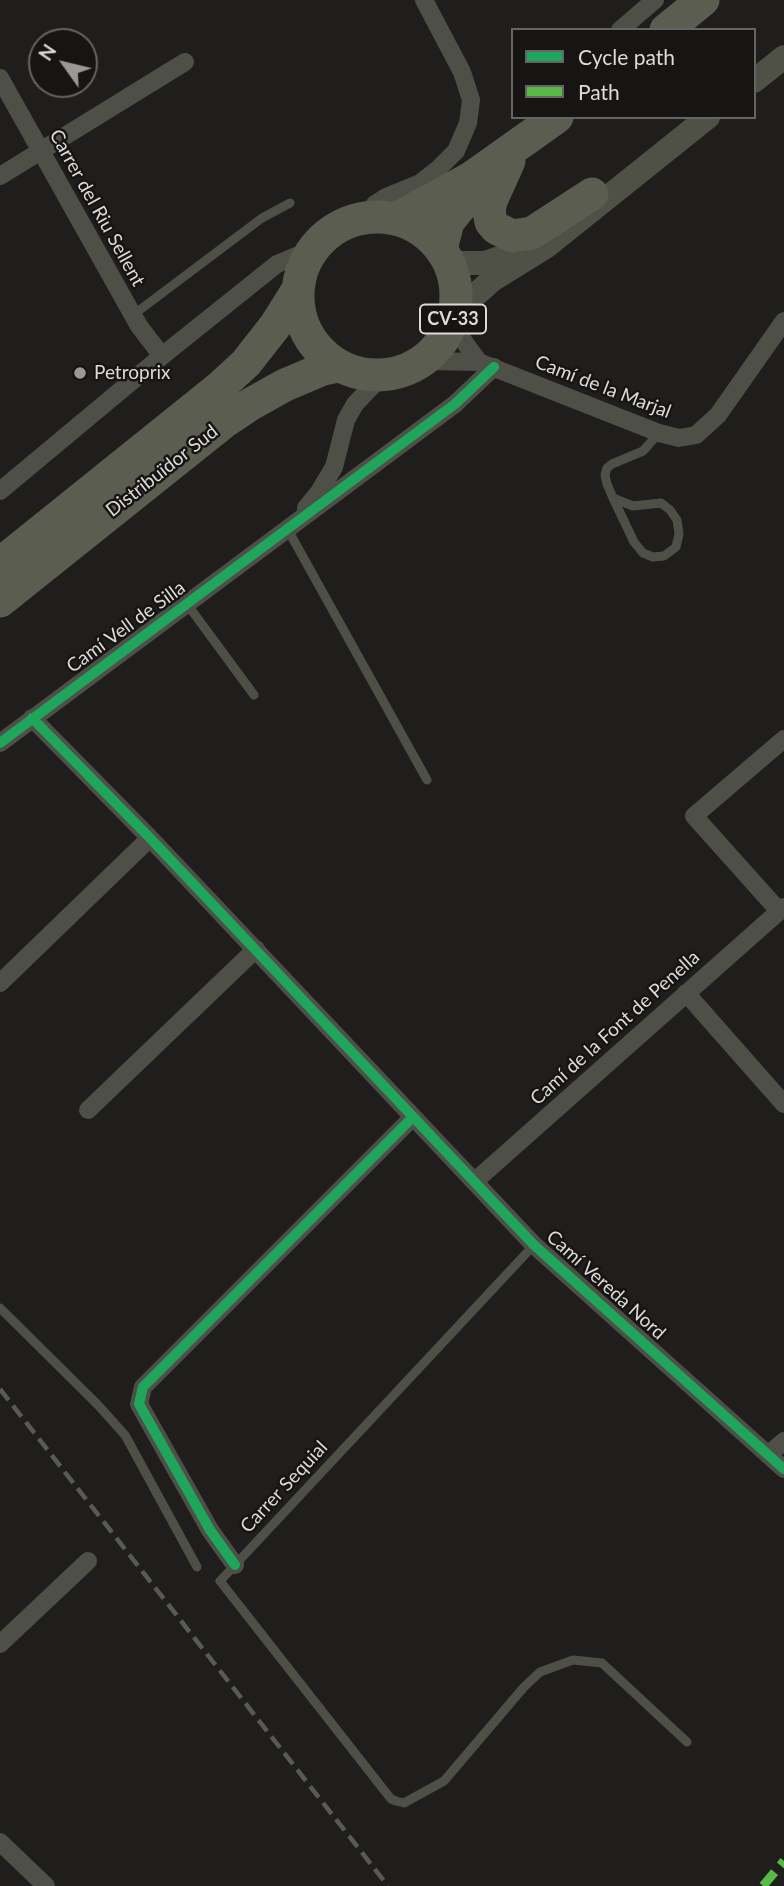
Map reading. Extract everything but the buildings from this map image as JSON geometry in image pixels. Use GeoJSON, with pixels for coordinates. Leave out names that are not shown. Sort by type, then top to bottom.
{"type":"FeatureCollection","features":[{"type":"Feature","properties":{"kind":"highway"},"geometry":{"type":"LineString","coordinates":[[668,28],[703,0]]}},
{"type":"Feature","properties":{"kind":"highway","name":"CV-33"},"geometry":{"type":"LineString","coordinates":[[554,119],[471,177],[381,218],[343,224],[323,238],[308,257],[300,273],[297,291],[299,313],[307,335],[320,353],[338,366],[359,374],[382,376],[403,372],[423,361],[441,344],[453,318],[456,286],[444,254],[448,222],[478,188],[554,119]]}},
{"type":"Feature","properties":{"kind":"highway"},"geometry":{"type":"LineString","coordinates":[[509,161],[489,211],[491,222],[512,236],[532,233],[592,194]]}},
{"type":"Feature","properties":{"kind":"highway"},"geometry":{"type":"LineString","coordinates":[[381,218],[421,230],[444,254]]}},
{"type":"Feature","properties":{"kind":"highway","name":"Distribuïdor Sud"},"geometry":{"type":"LineString","coordinates":[[0,564],[220,387],[246,363],[275,326],[297,291]]}},
{"type":"Feature","properties":{"kind":"highway","name":"Distribuïdor Sud"},"geometry":{"type":"LineString","coordinates":[[0,601],[224,422],[285,385],[323,369],[338,366]]}},
{"type":"Feature","properties":{"kind":"street"},"geometry":{"type":"LineString","coordinates":[[381,218],[375,204],[420,183],[438,169],[456,151],[468,123],[471,100],[462,72],[424,0]]}},
{"type":"Feature","properties":{"kind":"street"},"geometry":{"type":"LineString","coordinates":[[622,28],[655,0]]}},
{"type":"Feature","properties":{"kind":"street"},"geometry":{"type":"LineString","coordinates":[[756,63],[784,42]]}},
{"type":"Feature","properties":{"kind":"street"},"geometry":{"type":"LineString","coordinates":[[756,79],[784,57]]}},
{"type":"Feature","properties":{"kind":"street"},"geometry":{"type":"LineString","coordinates":[[0,176],[185,62]]}},
{"type":"Feature","properties":{"kind":"street","name":"Carrer del Riu Sellent"},"geometry":{"type":"LineString","coordinates":[[0,78],[132,314],[162,356]]}},
{"type":"Feature","properties":{"kind":"street"},"geometry":{"type":"LineString","coordinates":[[444,254],[460,263],[485,263],[521,251],[578,211],[592,194],[686,119]]}},
{"type":"Feature","properties":{"kind":"street","name":"CV-33"},"geometry":{"type":"LineString","coordinates":[[453,318],[492,280],[547,246],[706,119]]}},
{"type":"Feature","properties":{"kind":"street"},"geometry":{"type":"LineString","coordinates":[[0,491],[277,264],[296,256],[308,257]]}},
{"type":"Feature","properties":{"kind":"street"},"geometry":{"type":"LineString","coordinates":[[453,318],[465,343],[486,364]]}},
{"type":"Feature","properties":{"kind":"street","name":"Camí de la Marjal"},"geometry":{"type":"LineString","coordinates":[[423,361],[486,364],[659,433],[679,438],[696,435],[718,415],[784,321]]}},
{"type":"Feature","properties":{"kind":"street","name":"Camí Vell de Silla"},"geometry":{"type":"LineString","coordinates":[[0,743],[455,404],[486,364]]}},
{"type":"Feature","properties":{"kind":"street"},"geometry":{"type":"LineString","coordinates":[[288,530],[319,492],[334,467],[346,420],[355,404],[382,376]]}},
{"type":"Feature","properties":{"kind":"street"},"geometry":{"type":"LineString","coordinates":[[32,718],[256,949],[88,1110]]}},
{"type":"Feature","properties":{"kind":"street"},"geometry":{"type":"LineString","coordinates":[[782,909],[694,816],[784,739]]}},
{"type":"Feature","properties":{"kind":"street"},"geometry":{"type":"LineString","coordinates":[[0,983],[150,838]]}},
{"type":"Feature","properties":{"kind":"street","name":"Camí de la Font de Penella"},"geometry":{"type":"LineString","coordinates":[[475,1181],[782,909]]}},
{"type":"Feature","properties":{"kind":"street","name":"Camí Vereda Nord"},"geometry":{"type":"LineString","coordinates":[[256,949],[534,1244],[784,1469]]}},
{"type":"Feature","properties":{"kind":"street"},"geometry":{"type":"LineString","coordinates":[[686,993],[784,1104]]}},
{"type":"Feature","properties":{"kind":"street"},"geometry":{"type":"LineString","coordinates":[[235,1566],[210,1530],[139,1404],[144,1387],[413,1117]]}},
{"type":"Feature","properties":{"kind":"street"},"geometry":{"type":"LineString","coordinates":[[768,1455],[784,1441]]}},
{"type":"Feature","properties":{"kind":"street"},"geometry":{"type":"LineString","coordinates":[[0,1644],[88,1561]]}},
{"type":"Feature","properties":{"kind":"street"},"geometry":{"type":"LineString","coordinates":[[0,1842],[46,1886]]}},
{"type":"Feature","properties":{"kind":"lane"},"geometry":{"type":"LineString","coordinates":[[132,314],[262,218],[290,203]]}},
{"type":"Feature","properties":{"kind":"lane"},"geometry":{"type":"LineString","coordinates":[[613,498],[633,506],[661,503],[670,509],[677,520],[679,534],[676,547],[664,555],[653,557],[643,552],[634,542],[613,498],[605,475],[612,464],[643,451],[659,433]]}},
{"type":"Feature","properties":{"kind":"lane"},"geometry":{"type":"LineString","coordinates":[[288,530],[427,780]]}},
{"type":"Feature","properties":{"kind":"lane"},"geometry":{"type":"LineString","coordinates":[[187,604],[254,695]]}},
{"type":"Feature","properties":{"kind":"lane","name":"Carrer Sequial"},"geometry":{"type":"LineString","coordinates":[[534,1244],[220,1581],[391,1799],[404,1803],[444,1781],[524,1686],[540,1672],[573,1660],[602,1664],[687,1742]]}},
{"type":"Feature","properties":{"kind":"lane"},"geometry":{"type":"LineString","coordinates":[[0,1308],[125,1435],[197,1567]]}},
{"type":"Feature","properties":{"kind":"railway"},"geometry":{"type":"LineString","coordinates":[[0,1389],[388,1886]]}},
{"type":"Feature","properties":{"kind":"marked path"},"geometry":{"type":"LineString","coordinates":[[763,1886],[784,1861]]}},
{"type":"Feature","properties":{"kind":"cycle path"},"geometry":{"type":"LineString","coordinates":[[0,743],[455,404],[494,367]]}},
{"type":"Feature","properties":{"kind":"cycle path"},"geometry":{"type":"LineString","coordinates":[[32,718],[150,838],[534,1245],[784,1469]]}},
{"type":"Feature","properties":{"kind":"cycle path"},"geometry":{"type":"LineString","coordinates":[[235,1565],[210,1530],[139,1404],[143,1387],[413,1117]]}},
{"type":"Feature","properties":{"kind":"place","name":"Petroprix"},"geometry":{"type":"Point","coordinates":[80,373]}}]}
